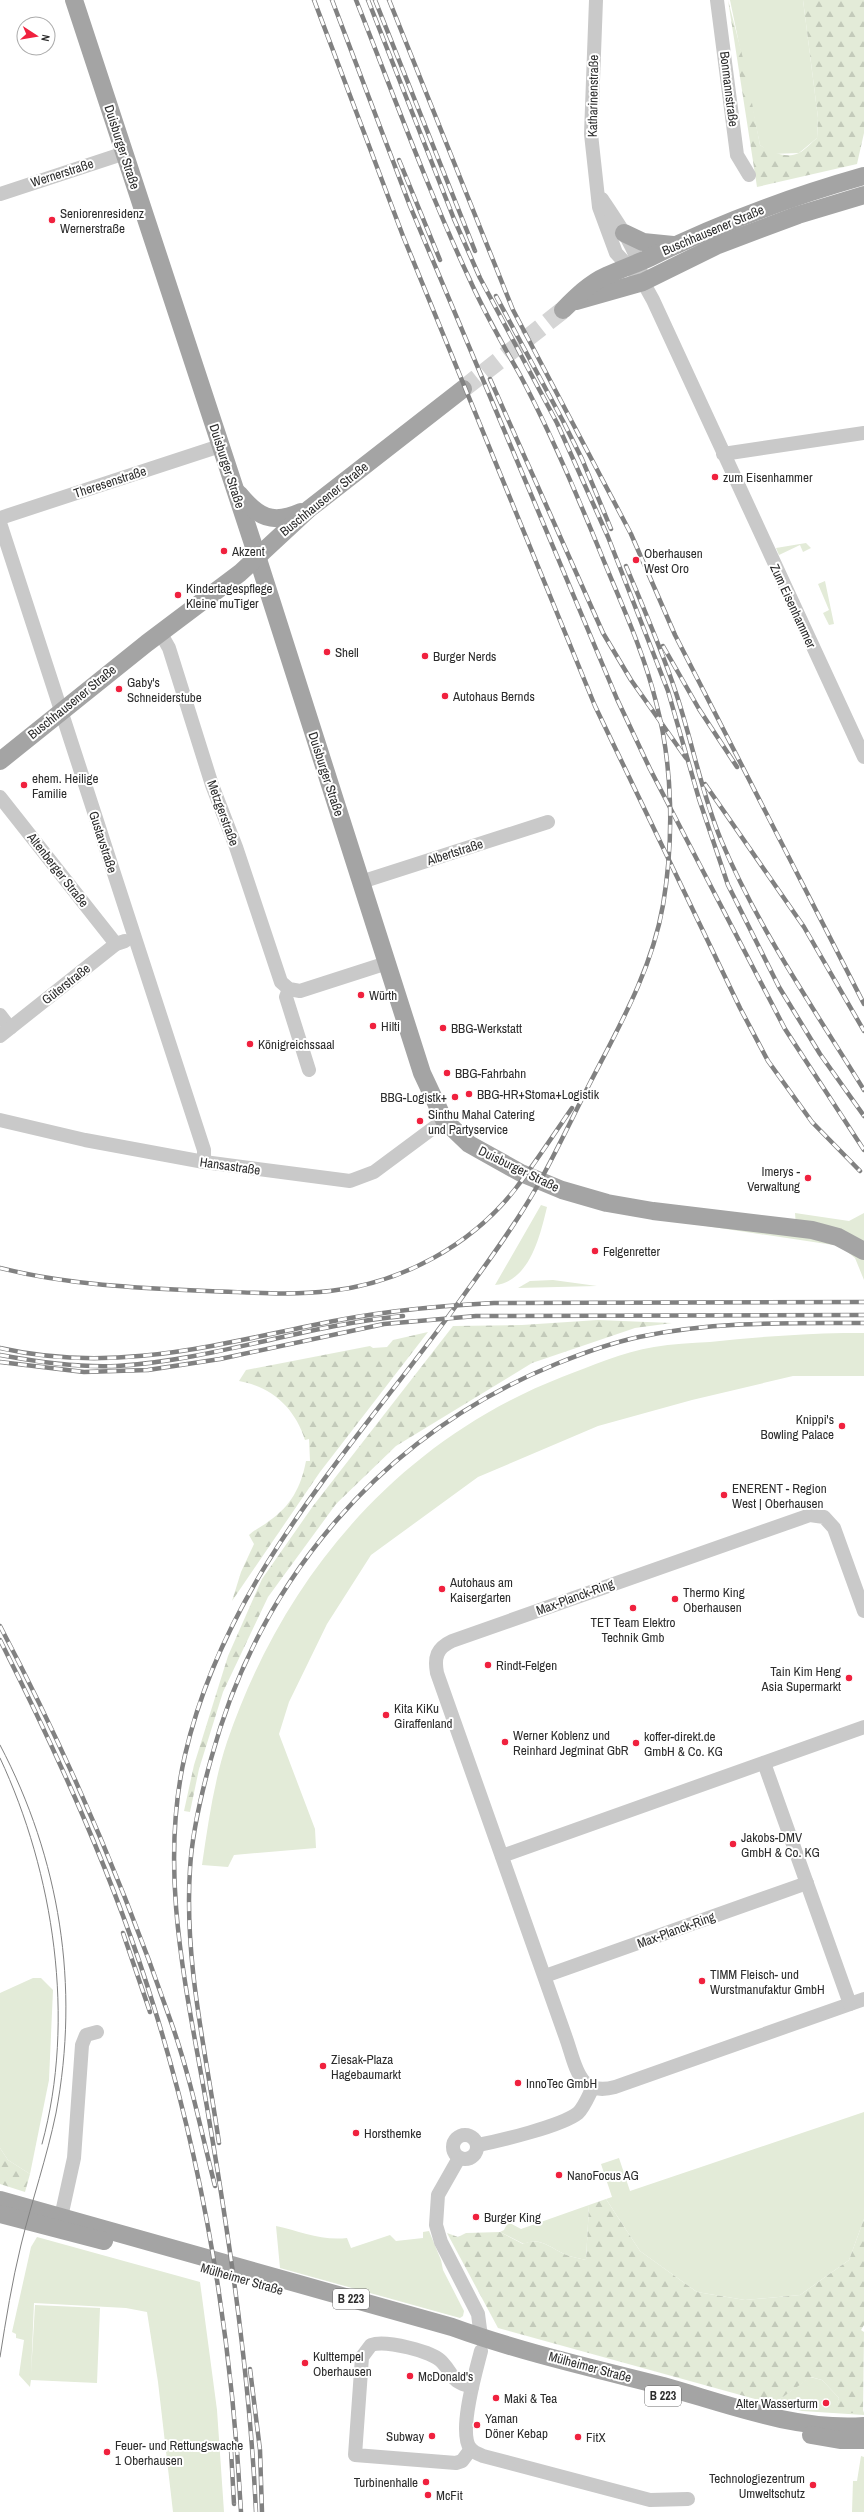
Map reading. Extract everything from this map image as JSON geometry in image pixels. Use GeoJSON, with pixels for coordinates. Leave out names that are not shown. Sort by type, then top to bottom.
{"type":"FeatureCollection","features":[{"type":"Feature","properties":{"kind":"main road","name":"Duisburger Straße"},"geometry":{"type":"LineString","coordinates":[[74,0],[257,556],[425,1080],[444,1120],[470,1144],[486,1155],[562,1190],[607,1203],[653,1211],[812,1230],[838,1236],[864,1251]]}},
{"type":"Feature","properties":{"kind":"main road","name":"Buschhausener Straße"},"geometry":{"type":"LineString","coordinates":[[864,176],[780,202],[673,245],[633,265],[606,276],[567,306],[643,282],[718,245],[798,215],[864,195]]}},
{"type":"Feature","properties":{"kind":"main road"},"geometry":{"type":"LineString","coordinates":[[624,233],[643,242],[673,245]]}},
{"type":"Feature","properties":{"kind":"main road","name":"Buschhausener Straße"},"geometry":{"type":"LineString","coordinates":[[0,761],[147,643],[161,634],[240,573],[309,509],[463,389]]}},
{"type":"Feature","properties":{"kind":"main road"},"geometry":{"type":"LineString","coordinates":[[234,488],[252,509],[269,517],[285,519],[309,509]]}},
{"type":"Feature","properties":{"kind":"main road","name":"Mülheimer Straße"},"geometry":{"type":"LineString","coordinates":[[0,2204],[26,2214],[251,2277],[449,2338],[481,2344],[802,2423],[830,2426],[864,2426]]}},
{"type":"Feature","properties":{"kind":"main road","name":"Mülheimer Straße"},"geometry":{"type":"LineString","coordinates":[[26,2214],[61,2217],[202,2263]]}},
{"type":"Feature","properties":{"kind":"main road","name":"Mülheimer Straße"},"geometry":{"type":"LineString","coordinates":[[481,2344],[544,2368],[599,2379],[817,2437],[864,2440]]}},
{"type":"Feature","properties":{"kind":"street","name":"Katharinenstraße"},"geometry":{"type":"LineString","coordinates":[[596,0],[591,124],[592,158],[599,207],[616,253],[633,265]]}},
{"type":"Feature","properties":{"kind":"street","name":"Bonmannstraße"},"geometry":{"type":"LineString","coordinates":[[717,0],[737,155],[749,175]]}},
{"type":"Feature","properties":{"kind":"street","name":"Wernerstraße"},"geometry":{"type":"LineString","coordinates":[[0,194],[125,153]]}},
{"type":"Feature","properties":{"kind":"street","name":"Katharinenstraße"},"geometry":{"type":"LineString","coordinates":[[597,192],[624,233],[633,265],[643,282]]}},
{"type":"Feature","properties":{"kind":"street","name":"Zum Eisenhammer"},"geometry":{"type":"LineString","coordinates":[[643,282],[653,300],[864,757]]}},
{"type":"Feature","properties":{"kind":"street"},"geometry":{"type":"LineString","coordinates":[[723,454],[864,432]]}},
{"type":"Feature","properties":{"kind":"street","name":"Theresenstraße"},"geometry":{"type":"LineString","coordinates":[[0,518],[220,446]]}},
{"type":"Feature","properties":{"kind":"street","name":"Gustavstraße"},"geometry":{"type":"LineString","coordinates":[[0,523],[204,1150],[204,1162]]}},
{"type":"Feature","properties":{"kind":"street","name":"Metzgerstraße"},"geometry":{"type":"LineString","coordinates":[[161,634],[169,648],[279,978],[289,989]]}},
{"type":"Feature","properties":{"kind":"street","name":"Altenberger Straße"},"geometry":{"type":"LineString","coordinates":[[0,797],[116,944]]}},
{"type":"Feature","properties":{"kind":"street","name":"Albertstraße"},"geometry":{"type":"LineString","coordinates":[[361,882],[548,822]]}},
{"type":"Feature","properties":{"kind":"street","name":"Güterstraße"},"geometry":{"type":"LineString","coordinates":[[5,1032],[116,944],[134,938]]}},
{"type":"Feature","properties":{"kind":"street"},"geometry":{"type":"LineString","coordinates":[[309,1070],[286,997],[289,989],[296,991],[304,990],[387,963]]}},
{"type":"Feature","properties":{"kind":"street"},"geometry":{"type":"LineString","coordinates":[[0,1015],[5,1032]]}},
{"type":"Feature","properties":{"kind":"street","name":"Hansastraße"},"geometry":{"type":"LineString","coordinates":[[0,1120],[85,1140],[204,1162],[355,1180],[374,1172],[444,1120]]}},
{"type":"Feature","properties":{"kind":"street","name":"Max-Planck-Ring"},"geometry":{"type":"LineString","coordinates":[[592,2089],[583,2082],[579,2074],[436,1673],[437,1653],[446,1644],[810,1515],[824,1517],[834,1528],[864,1611]]}},
{"type":"Feature","properties":{"kind":"street"},"geometry":{"type":"LineString","coordinates":[[502,1856],[864,1727]]}},
{"type":"Feature","properties":{"kind":"street"},"geometry":{"type":"LineString","coordinates":[[764,1763],[850,2004]]}},
{"type":"Feature","properties":{"kind":"street","name":"Max-Planck-Ring"},"geometry":{"type":"LineString","coordinates":[[545,1976],[807,1882]]}},
{"type":"Feature","properties":{"kind":"street"},"geometry":{"type":"LineString","coordinates":[[478,2145],[506,2140],[569,2118],[578,2113],[592,2089],[604,2090],[617,2087],[864,1999]]}},
{"type":"Feature","properties":{"kind":"street"},"geometry":{"type":"LineString","coordinates":[[61,2217],[74,2158],[82,2045],[86,2036],[97,2032]]}},
{"type":"Feature","properties":{"kind":"street"},"geometry":{"type":"LineString","coordinates":[[470,2136],[478,2145],[478,2150],[472,2158],[463,2160],[459,2158],[453,2148],[458,2138],[470,2136]]}},
{"type":"Feature","properties":{"kind":"street"},"geometry":{"type":"LineString","coordinates":[[459,2158],[438,2195],[436,2225],[441,2242],[478,2314],[481,2344],[469,2399],[467,2436],[471,2449],[483,2456],[650,2500],[688,2499]]}},
{"type":"Feature","properties":{"kind":"street"},"geometry":{"type":"LineString","coordinates":[[471,2449],[462,2461],[456,2463],[355,2455],[362,2357],[371,2345],[390,2344],[431,2354],[442,2362],[454,2380],[472,2387]]}},
{"type":"Feature","properties":{"kind":"green space"},"geometry":{"type":"Polygon","coordinates":[[[728,0],[745,66],[760,145],[778,154],[794,155],[801,152],[817,138],[818,118],[803,0],[864,0],[864,133],[857,164],[757,187],[728,0]]]}},
{"type":"Feature","properties":{"kind":"green space"},"geometry":{"type":"Polygon","coordinates":[[[730,0],[803,0],[818,118],[817,138],[799,153],[772,154],[760,145],[730,0]]]}},
{"type":"Feature","properties":{"kind":"green space"},"geometry":{"type":"Polygon","coordinates":[[[806,543],[811,548],[803,552],[800,545],[779,555],[776,548],[806,543]]]}},
{"type":"Feature","properties":{"kind":"green space"},"geometry":{"type":"Polygon","coordinates":[[[825,581],[834,624],[829,625],[823,613],[829,610],[818,584],[825,581]]]}},
{"type":"Feature","properties":{"kind":"green space"},"geometry":{"type":"Polygon","coordinates":[[[541,1205],[547,1207],[541,1231],[532,1255],[517,1275],[507,1282],[495,1285],[541,1205]]]}},
{"type":"Feature","properties":{"kind":"green space"},"geometry":{"type":"Polygon","coordinates":[[[795,1213],[849,1221],[864,1213],[864,1280],[855,1258],[840,1246],[686,1223],[796,1226],[795,1213]]]}},
{"type":"Feature","properties":{"kind":"green space"},"geometry":{"type":"Polygon","coordinates":[[[553,1280],[597,1286],[518,1288],[530,1281],[553,1280]]]}},
{"type":"Feature","properties":{"kind":"green space"},"geometry":{"type":"Polygon","coordinates":[[[598,1320],[672,1323],[635,1328],[532,1363],[396,1446],[336,1504],[268,1597],[223,1692],[199,1769],[190,1812],[184,1811],[194,1765],[228,1656],[262,1579],[313,1506],[453,1326],[522,1325],[598,1320]]]}},
{"type":"Feature","properties":{"kind":"green space"},"geometry":{"type":"Polygon","coordinates":[[[428,1332],[320,1472],[232,1601],[241,1572],[254,1544],[249,1535],[277,1515],[289,1502],[298,1487],[306,1461],[310,1461],[309,1439],[305,1440],[295,1418],[281,1401],[272,1394],[262,1388],[239,1381],[246,1370],[370,1346],[373,1348],[387,1347],[393,1340],[428,1332]]]}},
{"type":"Feature","properties":{"kind":"green space"},"geometry":{"type":"Polygon","coordinates":[[[864,1333],[864,1376],[793,1376],[692,1400],[598,1426],[478,1477],[371,1555],[327,1624],[289,1702],[279,1734],[315,1829],[316,1848],[234,1855],[228,1867],[202,1865],[212,1803],[222,1757],[251,1682],[280,1624],[314,1571],[354,1522],[399,1477],[448,1438],[503,1404],[562,1377],[619,1356],[642,1349],[675,1344],[777,1336],[864,1333]]]}},
{"type":"Feature","properties":{"kind":"green space"},"geometry":{"type":"Polygon","coordinates":[[[33,1978],[41,1978],[53,1990],[49,2080],[30,2174],[8,2160],[0,2148],[0,1993],[33,1978]]]}},
{"type":"Feature","properties":{"kind":"green space"},"geometry":{"type":"Polygon","coordinates":[[[864,2112],[864,2219],[849,2260],[800,2295],[745,2300],[697,2292],[640,2251],[606,2199],[612,2197],[601,2164],[619,2158],[630,2191],[864,2112]]]}},
{"type":"Feature","properties":{"kind":"green space"},"geometry":{"type":"Polygon","coordinates":[[[0,2148],[8,2160],[30,2174],[25,2192],[0,2184],[0,2148]]]}},
{"type":"Feature","properties":{"kind":"green space"},"geometry":{"type":"Polygon","coordinates":[[[606,2199],[640,2251],[697,2292],[745,2300],[800,2295],[849,2260],[864,2219],[864,2325],[861,2330],[864,2332],[863,2413],[833,2413],[839,2398],[822,2380],[811,2377],[773,2404],[498,2328],[447,2233],[458,2237],[466,2233],[500,2232],[523,2244],[529,2242],[539,2242],[567,2255],[586,2260],[589,2205],[606,2199]]]}},
{"type":"Feature","properties":{"kind":"green space"},"geometry":{"type":"Polygon","coordinates":[[[589,2205],[586,2260],[567,2255],[540,2242],[530,2242],[524,2244],[500,2232],[504,2230],[508,2222],[521,2229],[589,2205]]]}},
{"type":"Feature","properties":{"kind":"green space"},"geometry":{"type":"Polygon","coordinates":[[[276,2226],[319,2237],[337,2239],[347,2238],[351,2248],[390,2235],[396,2241],[423,2238],[423,2232],[429,2231],[441,2260],[443,2270],[464,2311],[463,2316],[460,2318],[280,2268],[276,2226]]]}},
{"type":"Feature","properties":{"kind":"green space"},"geometry":{"type":"Polygon","coordinates":[[[37,2237],[200,2282],[217,2410],[224,2512],[173,2512],[158,2382],[147,2312],[126,2308],[34,2303],[31,2374],[35,2305],[100,2308],[97,2383],[31,2380],[30,2387],[19,2375],[24,2340],[16,2338],[16,2334],[12,2332],[31,2247],[37,2237]]]}},
{"type":"Feature","properties":{"kind":"green space"},"geometry":{"type":"Polygon","coordinates":[[[810,2377],[822,2380],[839,2398],[834,2413],[863,2413],[864,2410],[864,2415],[802,2411],[773,2404],[810,2377]]]}},
{"type":"Feature","properties":{"kind":"green space"},"geometry":{"type":"Polygon","coordinates":[[[861,2456],[864,2457],[864,2512],[852,2512],[853,2481],[857,2481],[861,2456]]]}},
{"type":"Feature","properties":{"kind":"tunnel"},"geometry":{"type":"LineString","coordinates":[[463,389],[563,310]]}},
{"type":"Feature","properties":{"kind":"tram line"},"geometry":{"type":"LineString","coordinates":[[0,1745],[21,1788],[37,1833],[50,1878],[60,1924],[65,1971],[66,2018],[63,2065],[56,2113],[25,2228],[9,2301],[0,2357]]}},
{"type":"Feature","properties":{"kind":"tram line"},"geometry":{"type":"LineString","coordinates":[[0,1758],[19,1803],[34,1849],[46,1898],[54,1948],[58,1998],[57,2048],[52,2097],[42,2144]]}},
{"type":"Feature","properties":{"kind":"railway"},"geometry":{"type":"LineString","coordinates":[[314,0],[403,236],[595,706],[740,1008],[768,1061],[812,1122],[860,1171]]}},
{"type":"Feature","properties":{"kind":"railway"},"geometry":{"type":"LineString","coordinates":[[332,0],[410,206],[617,699],[650,769],[785,1029],[864,1150]]}},
{"type":"Feature","properties":{"kind":"railway"},"geometry":{"type":"LineString","coordinates":[[256,2512],[249,2414],[232,2266],[209,2119],[185,1983],[179,1938],[175,1892],[174,1846],[177,1801],[185,1755],[205,1689],[232,1626],[265,1567],[302,1510],[342,1455],[426,1347],[511,1229],[550,1163],[624,1018],[643,974],[658,929],[667,880],[669,855],[670,803],[666,752],[662,726],[651,682],[638,643],[552,439],[520,375],[493,327],[454,244],[356,0]]}},
{"type":"Feature","properties":{"kind":"railway"},"geometry":{"type":"LineString","coordinates":[[368,0],[454,219],[480,278],[557,423],[608,537],[668,691],[699,799],[728,885],[779,987],[820,1054],[864,1116]]}},
{"type":"Feature","properties":{"kind":"railway"},"geometry":{"type":"LineString","coordinates":[[375,0],[475,251]]}},
{"type":"Feature","properties":{"kind":"railway"},"geometry":{"type":"LineString","coordinates":[[389,0],[513,310],[631,534],[675,635],[864,1004]]}},
{"type":"Feature","properties":{"kind":"railway"},"geometry":{"type":"LineString","coordinates":[[399,160],[440,260]]}},
{"type":"Feature","properties":{"kind":"railway"},"geometry":{"type":"LineString","coordinates":[[496,296],[582,459],[611,529]]}},
{"type":"Feature","properties":{"kind":"railway"},"geometry":{"type":"LineString","coordinates":[[490,379],[603,633],[631,680],[686,758]]}},
{"type":"Feature","properties":{"kind":"railway"},"geometry":{"type":"LineString","coordinates":[[626,566],[670,674],[702,785],[721,840],[736,873],[769,936],[864,1090]]}},
{"type":"Feature","properties":{"kind":"railway"},"geometry":{"type":"LineString","coordinates":[[663,646],[699,709],[737,767]]}},
{"type":"Feature","properties":{"kind":"railway"},"geometry":{"type":"LineString","coordinates":[[705,784],[804,927],[864,1031]]}},
{"type":"Feature","properties":{"kind":"railway"},"geometry":{"type":"LineString","coordinates":[[0,1268],[26,1274],[103,1285],[155,1289],[268,1293],[330,1291],[357,1287],[383,1280],[434,1258],[457,1244],[478,1227],[516,1188],[572,1108]]}},
{"type":"Feature","properties":{"kind":"railway"},"geometry":{"type":"LineString","coordinates":[[0,1348],[41,1355],[80,1358],[119,1358],[197,1349],[359,1316],[426,1308],[494,1303],[864,1302]]}},
{"type":"Feature","properties":{"kind":"railway"},"geometry":{"type":"LineString","coordinates":[[0,1362],[84,1372],[148,1370],[220,1359],[384,1324],[476,1316],[864,1315]]}},
{"type":"Feature","properties":{"kind":"railway"},"geometry":{"type":"LineString","coordinates":[[0,1355],[58,1364],[117,1366],[189,1357],[367,1320],[403,1316]]}},
{"type":"Feature","properties":{"kind":"railway"},"geometry":{"type":"LineString","coordinates":[[219,2143],[197,2007],[190,1938],[189,1904],[191,1855],[200,1800],[211,1759],[233,1693],[261,1631],[296,1573],[337,1520],[383,1472],[436,1430],[493,1394],[576,1356],[629,1339],[695,1328],[752,1324],[864,1323]]}},
{"type":"Feature","properties":{"kind":"railway"},"geometry":{"type":"LineString","coordinates":[[0,1626],[25,1674],[71,1771],[114,1870],[134,1921],[178,2042],[190,2083],[215,2186]]}},
{"type":"Feature","properties":{"kind":"railway"},"geometry":{"type":"LineString","coordinates":[[0,1640],[65,1775],[104,1866],[139,1960],[172,2069],[202,2194],[223,2320],[231,2384],[241,2512]]}},
{"type":"Feature","properties":{"kind":"railway"},"geometry":{"type":"LineString","coordinates":[[123,1933],[150,2012]]}},
{"type":"Feature","properties":{"kind":"railway"},"geometry":{"type":"LineString","coordinates":[[250,2369],[260,2450],[262,2512]]}},
{"type":"Feature","properties":{"kind":"railway"},"geometry":{"type":"LineString","coordinates":[[231,2450],[234,2504]]}},
{"type":"Feature","properties":{"kind":"place","name":"Seniorenresidenz Wernerstraße"},"geometry":{"type":"Point","coordinates":[52,220]}},
{"type":"Feature","properties":{"kind":"place","name":"zum Eisenhammer"},"geometry":{"type":"Point","coordinates":[715,477]}},
{"type":"Feature","properties":{"kind":"place","name":"Akzent"},"geometry":{"type":"Point","coordinates":[224,551]}},
{"type":"Feature","properties":{"kind":"place","name":"Oberhausen West Oro"},"geometry":{"type":"Point","coordinates":[636,560]}},
{"type":"Feature","properties":{"kind":"place","name":"Kindertagespflege Kleine muTiger"},"geometry":{"type":"Point","coordinates":[178,595]}},
{"type":"Feature","properties":{"kind":"place","name":"Shell"},"geometry":{"type":"Point","coordinates":[327,652]}},
{"type":"Feature","properties":{"kind":"place","name":"Burger Nerds"},"geometry":{"type":"Point","coordinates":[425,656]}},
{"type":"Feature","properties":{"kind":"place","name":"Gaby's Schneiderstube"},"geometry":{"type":"Point","coordinates":[119,689]}},
{"type":"Feature","properties":{"kind":"place","name":"Autohaus Bernds"},"geometry":{"type":"Point","coordinates":[445,696]}},
{"type":"Feature","properties":{"kind":"place","name":"ehem. Heilige Familie"},"geometry":{"type":"Point","coordinates":[24,785]}},
{"type":"Feature","properties":{"kind":"place","name":"Würth"},"geometry":{"type":"Point","coordinates":[361,995]}},
{"type":"Feature","properties":{"kind":"place","name":"Hilti"},"geometry":{"type":"Point","coordinates":[373,1026]}},
{"type":"Feature","properties":{"kind":"place","name":"BBG-Werkstatt"},"geometry":{"type":"Point","coordinates":[443,1028]}},
{"type":"Feature","properties":{"kind":"place","name":"Königreichssaal"},"geometry":{"type":"Point","coordinates":[250,1044]}},
{"type":"Feature","properties":{"kind":"place","name":"BBG-Fahrbahn"},"geometry":{"type":"Point","coordinates":[447,1073]}},
{"type":"Feature","properties":{"kind":"place","name":"BBG-HR+Stoma+Logistik"},"geometry":{"type":"Point","coordinates":[469,1094]}},
{"type":"Feature","properties":{"kind":"place","name":"BBG-Logistk+"},"geometry":{"type":"Point","coordinates":[455,1097]}},
{"type":"Feature","properties":{"kind":"place","name":"Sinthu Mahal Catering und Partyservice"},"geometry":{"type":"Point","coordinates":[420,1121]}},
{"type":"Feature","properties":{"kind":"place","name":"Imerys - Verwaltung"},"geometry":{"type":"Point","coordinates":[808,1178]}},
{"type":"Feature","properties":{"kind":"place","name":"Felgenretter"},"geometry":{"type":"Point","coordinates":[595,1251]}},
{"type":"Feature","properties":{"kind":"place","name":"Knippi's Bowling Palace"},"geometry":{"type":"Point","coordinates":[842,1426]}},
{"type":"Feature","properties":{"kind":"place","name":"ENERENT - Region West | Oberhausen"},"geometry":{"type":"Point","coordinates":[724,1495]}},
{"type":"Feature","properties":{"kind":"place","name":"Autohaus am Kaisergarten"},"geometry":{"type":"Point","coordinates":[442,1589]}},
{"type":"Feature","properties":{"kind":"place","name":"Thermo King Oberhausen"},"geometry":{"type":"Point","coordinates":[675,1599]}},
{"type":"Feature","properties":{"kind":"place","name":"TET Team Elektro Technik Gmb"},"geometry":{"type":"Point","coordinates":[633,1608]}},
{"type":"Feature","properties":{"kind":"place","name":"Rindt-Felgen"},"geometry":{"type":"Point","coordinates":[488,1665]}},
{"type":"Feature","properties":{"kind":"place","name":"Tain Kim Heng Asia Supermarkt"},"geometry":{"type":"Point","coordinates":[849,1678]}},
{"type":"Feature","properties":{"kind":"place","name":"Kita KiKu Giraffenland"},"geometry":{"type":"Point","coordinates":[386,1715]}},
{"type":"Feature","properties":{"kind":"place","name":"Werner Koblenz und Reinhard Jegminat GbR"},"geometry":{"type":"Point","coordinates":[505,1742]}},
{"type":"Feature","properties":{"kind":"place","name":"koffer-direkt.de GmbH & Co. KG"},"geometry":{"type":"Point","coordinates":[636,1743]}},
{"type":"Feature","properties":{"kind":"place","name":"Jakobs-DMV GmbH & Co. KG"},"geometry":{"type":"Point","coordinates":[733,1844]}},
{"type":"Feature","properties":{"kind":"place","name":"TIMM Fleisch- und Wurstmanufaktur GmbH"},"geometry":{"type":"Point","coordinates":[702,1981]}},
{"type":"Feature","properties":{"kind":"place","name":"Ziesak-Plaza Hagebaumarkt"},"geometry":{"type":"Point","coordinates":[323,2066]}},
{"type":"Feature","properties":{"kind":"place","name":"InnoTec GmbH"},"geometry":{"type":"Point","coordinates":[518,2083]}},
{"type":"Feature","properties":{"kind":"place","name":"Horsthemke"},"geometry":{"type":"Point","coordinates":[356,2133]}},
{"type":"Feature","properties":{"kind":"place","name":"NanoFocus AG"},"geometry":{"type":"Point","coordinates":[559,2175]}},
{"type":"Feature","properties":{"kind":"place","name":"Burger King"},"geometry":{"type":"Point","coordinates":[476,2217]}},
{"type":"Feature","properties":{"kind":"place","name":"Kulttempel Oberhausen"},"geometry":{"type":"Point","coordinates":[305,2363]}},
{"type":"Feature","properties":{"kind":"place","name":"McDonald's"},"geometry":{"type":"Point","coordinates":[410,2376]}},
{"type":"Feature","properties":{"kind":"place","name":"Maki & Tea"},"geometry":{"type":"Point","coordinates":[496,2398]}},
{"type":"Feature","properties":{"kind":"place","name":"Alter Wasserturm"},"geometry":{"type":"Point","coordinates":[826,2403]}},
{"type":"Feature","properties":{"kind":"place","name":"Yaman Döner Kebap"},"geometry":{"type":"Point","coordinates":[477,2425]}},
{"type":"Feature","properties":{"kind":"place","name":"Subway"},"geometry":{"type":"Point","coordinates":[432,2436]}},
{"type":"Feature","properties":{"kind":"place","name":"FitX"},"geometry":{"type":"Point","coordinates":[578,2437]}},
{"type":"Feature","properties":{"kind":"place","name":"Feuer- und Rettungswache 1 Oberhausen"},"geometry":{"type":"Point","coordinates":[107,2452]}},
{"type":"Feature","properties":{"kind":"place","name":"Turbinenhalle"},"geometry":{"type":"Point","coordinates":[426,2482]}},
{"type":"Feature","properties":{"kind":"place","name":"Technologiezentrum Umweltschutz"},"geometry":{"type":"Point","coordinates":[813,2485]}},
{"type":"Feature","properties":{"kind":"place","name":"McFit"},"geometry":{"type":"Point","coordinates":[428,2495]}}]}
